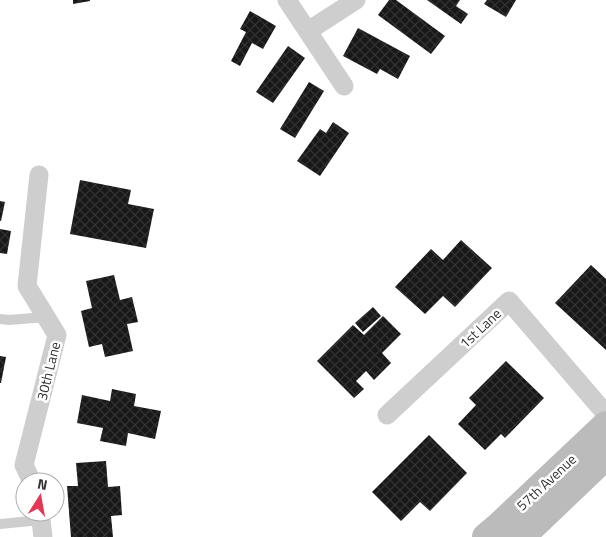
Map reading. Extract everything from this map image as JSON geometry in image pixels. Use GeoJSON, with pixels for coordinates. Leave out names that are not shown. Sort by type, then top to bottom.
{"type":"FeatureCollection","features":[{"type":"Feature","properties":{"kind":"street"},"geometry":{"type":"LineString","coordinates":[[287,0],[344,86]]}},
{"type":"Feature","properties":{"kind":"street"},"geometry":{"type":"LineString","coordinates":[[308,31],[356,0]]}},
{"type":"Feature","properties":{"kind":"street","name":"30th Lane"},"geometry":{"type":"LineString","coordinates":[[27,472],[24,465],[57,335],[27,286],[39,176]]}},
{"type":"Feature","properties":{"kind":"street","name":"1st Lane"},"geometry":{"type":"LineString","coordinates":[[387,415],[509,302],[606,414]]}},
{"type":"Feature","properties":{"kind":"street","name":"57th Avenue"},"geometry":{"type":"LineString","coordinates":[[486,537],[500,526],[606,425]]}},
{"type":"Feature","properties":{"kind":"street","name":"57th Avenue"},"geometry":{"type":"LineString","coordinates":[[521,537],[606,456]]}},
{"type":"Feature","properties":{"kind":"lane"},"geometry":{"type":"LineString","coordinates":[[0,318],[9,320],[46,318]]}},
{"type":"Feature","properties":{"kind":"lane"},"geometry":{"type":"LineString","coordinates":[[0,524],[41,523]]}},
{"type":"Feature","properties":{"kind":"building"},"geometry":{"type":"Polygon","coordinates":[[[73,0],[90,0],[90,1],[73,4],[73,0]]]}},
{"type":"Feature","properties":{"kind":"building"},"geometry":{"type":"Polygon","coordinates":[[[389,0],[396,0],[445,36],[431,54],[378,15],[389,0]]]}},
{"type":"Feature","properties":{"kind":"building"},"geometry":{"type":"Polygon","coordinates":[[[427,0],[460,0],[456,6],[468,14],[461,24],[427,0]]]}},
{"type":"Feature","properties":{"kind":"building"},"geometry":{"type":"Polygon","coordinates":[[[487,0],[516,0],[506,17],[484,4],[487,0]]]}},
{"type":"Feature","properties":{"kind":"building"},"geometry":{"type":"Polygon","coordinates":[[[250,11],[276,26],[263,49],[252,43],[240,66],[231,61],[246,32],[240,29],[250,11]]]}},
{"type":"Feature","properties":{"kind":"building"},"geometry":{"type":"Polygon","coordinates":[[[358,28],[410,56],[398,79],[380,69],[377,74],[343,56],[358,28]]]}},
{"type":"Feature","properties":{"kind":"building"},"geometry":{"type":"Polygon","coordinates":[[[288,46],[305,58],[273,103],[256,92],[288,46]]]}},
{"type":"Feature","properties":{"kind":"building"},"geometry":{"type":"Polygon","coordinates":[[[309,82],[324,91],[295,138],[280,129],[309,82]]]}},
{"type":"Feature","properties":{"kind":"building"},"geometry":{"type":"Polygon","coordinates":[[[333,122],[349,133],[320,176],[297,161],[320,129],[326,133],[333,122]]]}},
{"type":"Feature","properties":{"kind":"building"},"geometry":{"type":"Polygon","coordinates":[[[80,180],[131,190],[128,204],[154,209],[146,248],[70,234],[80,180]]]}},
{"type":"Feature","properties":{"kind":"building"},"geometry":{"type":"Polygon","coordinates":[[[0,201],[5,202],[1,221],[0,221],[0,201]]]}},
{"type":"Feature","properties":{"kind":"building"},"geometry":{"type":"Polygon","coordinates":[[[0,229],[11,231],[7,254],[0,253],[0,229]]]}},
{"type":"Feature","properties":{"kind":"building"},"geometry":{"type":"Polygon","coordinates":[[[461,240],[492,268],[455,307],[443,296],[425,314],[395,287],[431,249],[443,260],[461,240]]]}},
{"type":"Feature","properties":{"kind":"building"},"geometry":{"type":"Polygon","coordinates":[[[591,265],[606,279],[606,350],[555,303],[591,265]]]}},
{"type":"Feature","properties":{"kind":"building"},"geometry":{"type":"Polygon","coordinates":[[[114,275],[120,300],[132,297],[138,322],[127,324],[133,351],[105,357],[102,344],[89,347],[81,311],[92,308],[86,281],[114,275]]]}},
{"type":"Feature","properties":{"kind":"building"},"geometry":{"type":"Polygon","coordinates":[[[373,307],[381,316],[363,332],[355,323],[373,307]]]}},
{"type":"Feature","properties":{"kind":"building"},"geometry":{"type":"Polygon","coordinates":[[[383,316],[401,334],[382,353],[391,363],[374,380],[366,371],[356,381],[364,389],[354,398],[317,361],[353,325],[364,335],[383,316]]]}},
{"type":"Feature","properties":{"kind":"building"},"geometry":{"type":"Polygon","coordinates":[[[0,356],[6,357],[1,383],[0,383],[0,356]]]}},
{"type":"Feature","properties":{"kind":"building"},"geometry":{"type":"Polygon","coordinates":[[[506,361],[544,398],[505,438],[501,434],[485,450],[458,424],[476,405],[469,398],[506,361]]]}},
{"type":"Feature","properties":{"kind":"building"},"geometry":{"type":"Polygon","coordinates":[[[112,389],[136,394],[134,406],[161,411],[155,439],[128,433],[126,446],[100,441],[103,428],[77,423],[82,395],[110,401],[112,389]]]}},
{"type":"Feature","properties":{"kind":"building"},"geometry":{"type":"Polygon","coordinates":[[[429,435],[467,473],[430,511],[420,502],[401,521],[372,492],[429,435]]]}},
{"type":"Feature","properties":{"kind":"building"},"geometry":{"type":"Polygon","coordinates":[[[106,461],[108,487],[120,486],[122,515],[111,516],[113,537],[71,537],[67,486],[78,486],[76,463],[106,461]]]}}]}
